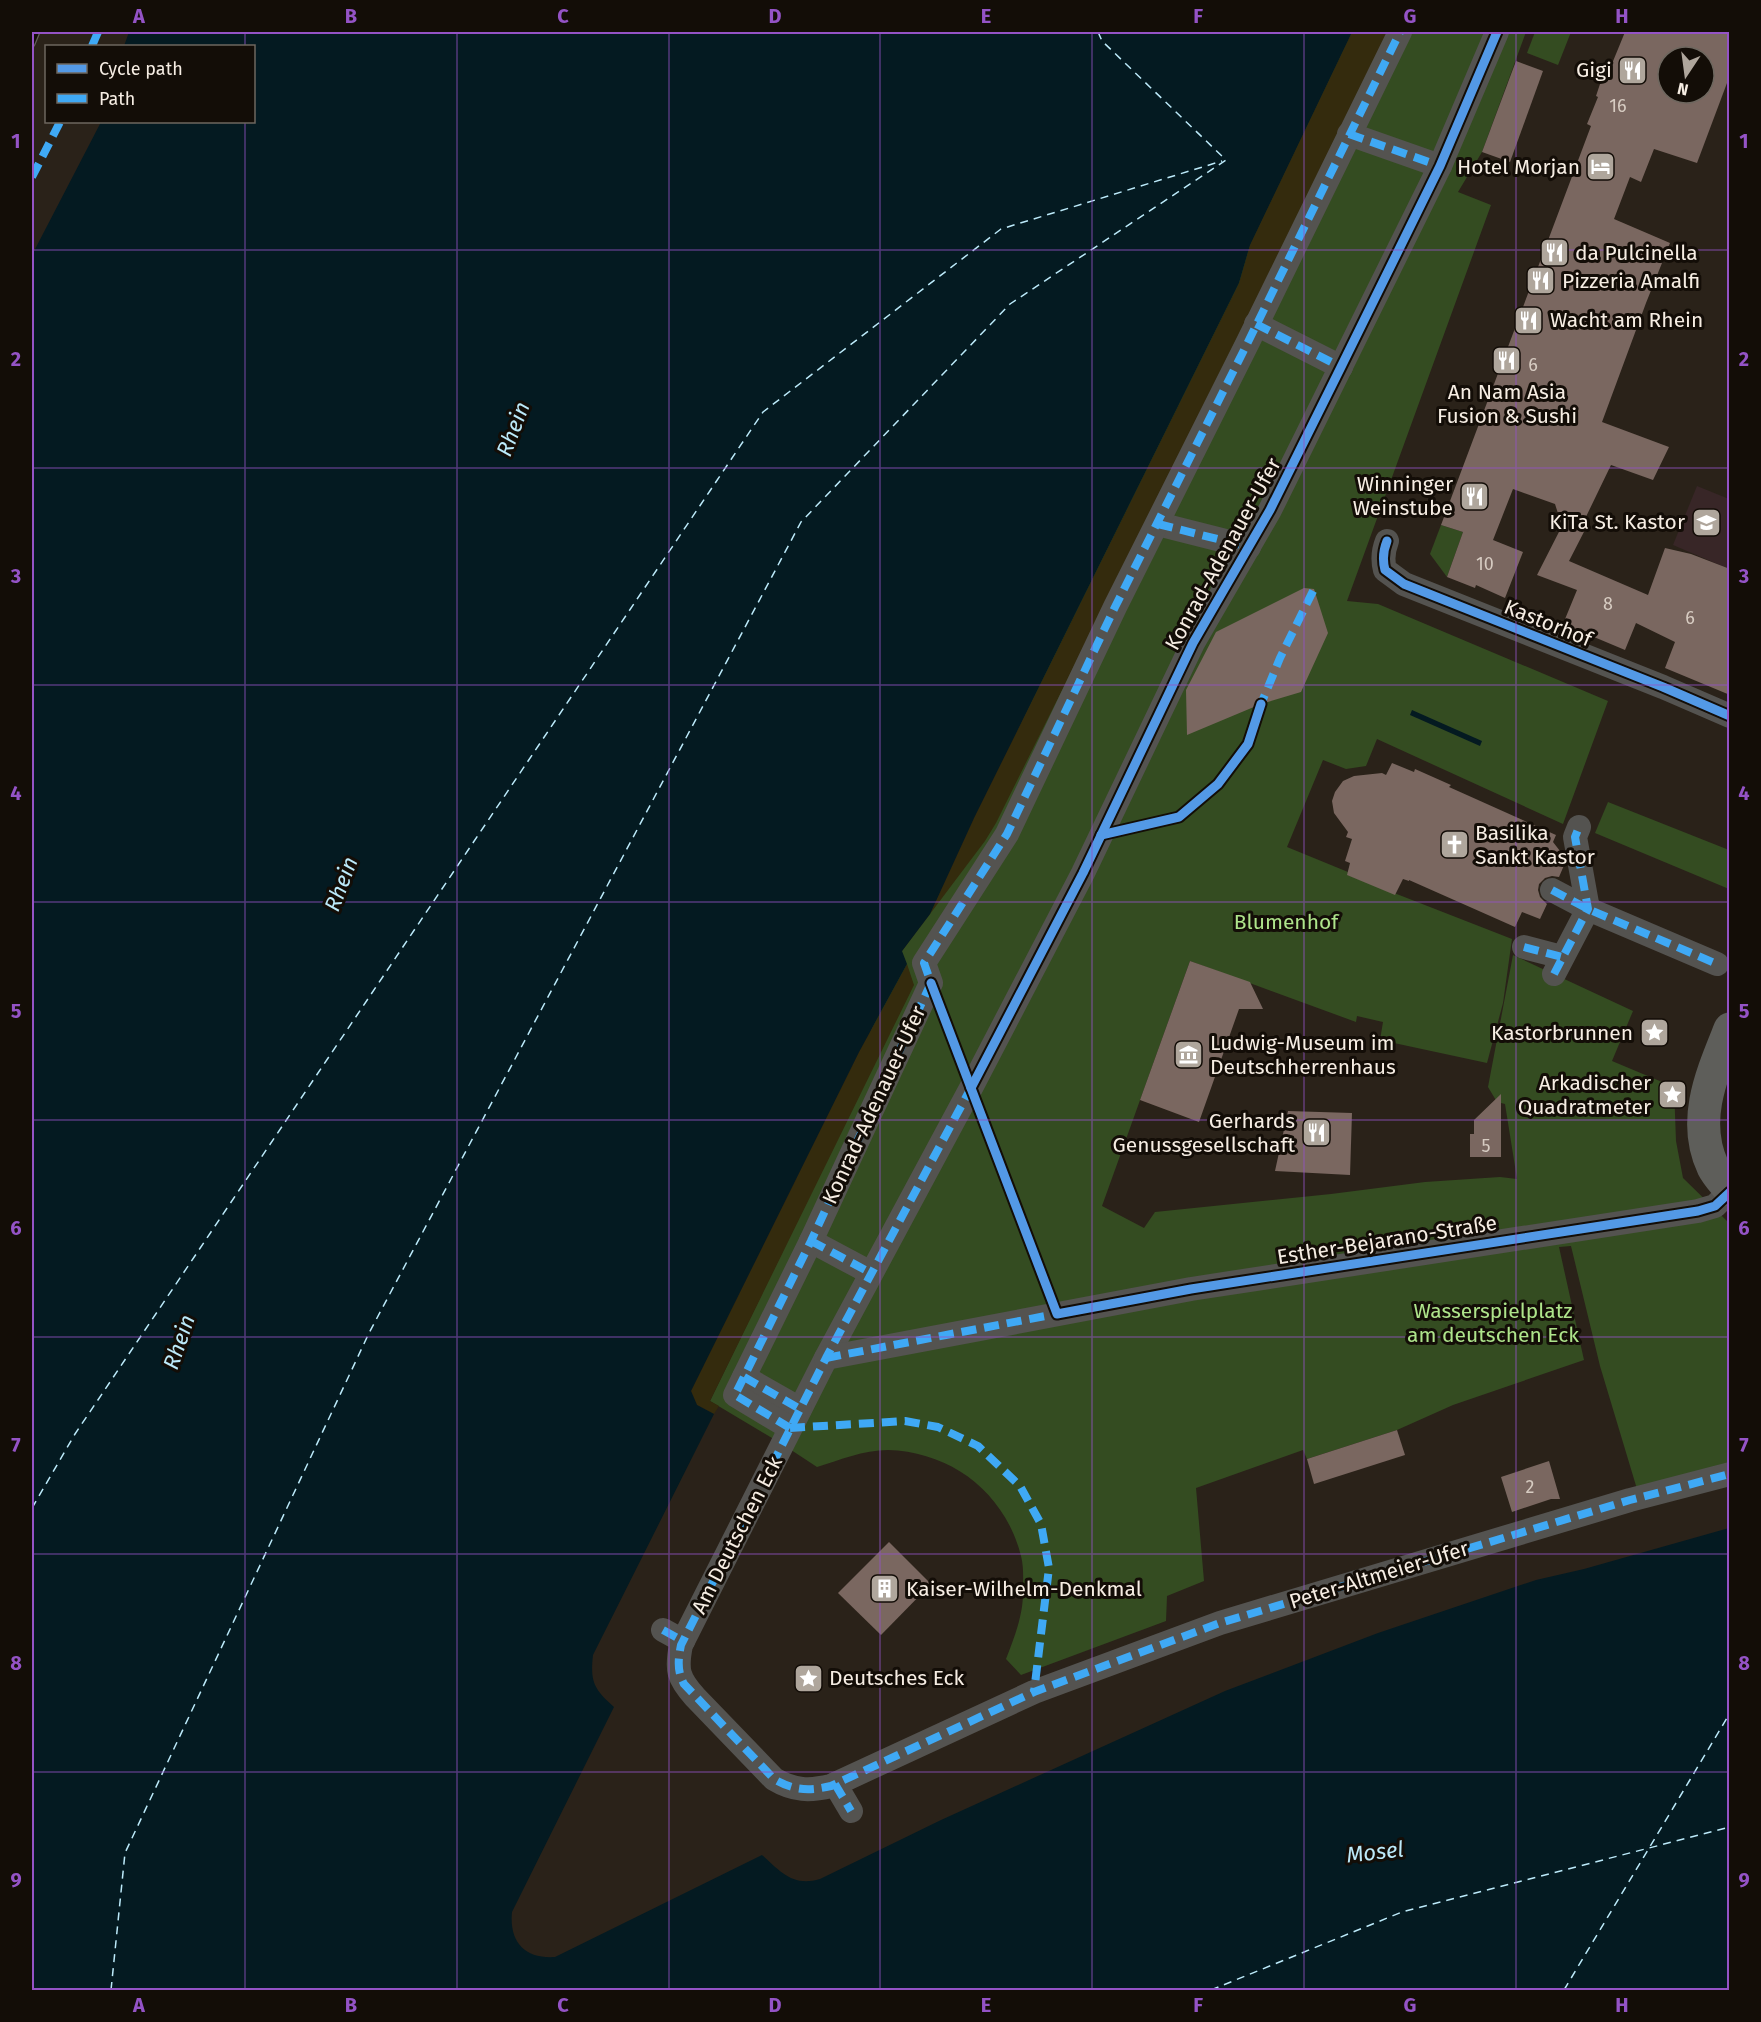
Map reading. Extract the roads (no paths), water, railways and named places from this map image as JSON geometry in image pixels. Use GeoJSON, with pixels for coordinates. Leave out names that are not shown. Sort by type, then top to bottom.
{"type":"FeatureCollection","features":[{"type":"Feature","properties":{"kind":"street","name":"Konrad-Adenauer-Ufer"},"geometry":{"type":"LineString","coordinates":[[1400,32],[1110,618],[1007,834],[924,963],[931,983],[811,1241],[744,1377],[795,1418],[1083,873],[1193,643],[1249,547],[1341,367],[1440,166],[1497,32]]}},
{"type":"Feature","properties":{"kind":"street"},"geometry":{"type":"LineString","coordinates":[[1349,134],[1440,166]]}},
{"type":"Feature","properties":{"kind":"street"},"geometry":{"type":"LineString","coordinates":[[1256,324],[1341,367]]}},
{"type":"Feature","properties":{"kind":"street","name":"Konrad-Adenauer-Ufer"},"geometry":{"type":"LineString","coordinates":[[1158,524],[1249,547]]}},
{"type":"Feature","properties":{"kind":"street","name":"Kastorhof"},"geometry":{"type":"LineString","coordinates":[[1387,541],[1383,549],[1385,570],[1404,584],[1730,716]]}},
{"type":"Feature","properties":{"kind":"street"},"geometry":{"type":"LineString","coordinates":[[1524,947],[1558,966],[1588,909],[1575,837],[1579,827]]}},
{"type":"Feature","properties":{"kind":"street"},"geometry":{"type":"LineString","coordinates":[[1552,890],[1588,909],[1718,964]]}},
{"type":"Feature","properties":{"kind":"street"},"geometry":{"type":"LineString","coordinates":[[1725,1195],[1704,1136],[1703,1116],[1710,1078],[1730,1029]]}},
{"type":"Feature","properties":{"kind":"street","name":"Esther-Bejarano-Straße"},"geometry":{"type":"LineString","coordinates":[[826,1358],[1214,1286],[1698,1211],[1715,1206],[1725,1195]]}},
{"type":"Feature","properties":{"kind":"street"},"geometry":{"type":"LineString","coordinates":[[811,1241],[872,1273]]}},
{"type":"Feature","properties":{"kind":"street","name":"Am Deutschen Eck"},"geometry":{"type":"LineString","coordinates":[[795,1418],[673,1636],[679,1674],[684,1684],[774,1779],[785,1786],[801,1790],[835,1784],[1034,1692]]}},
{"type":"Feature","properties":{"kind":"street","name":"Peter-Altmeier-Ufer"},"geometry":{"type":"LineString","coordinates":[[1034,1692],[1220,1623],[1630,1500],[1730,1474]]}},
{"type":"Feature","properties":{"kind":"street"},"geometry":{"type":"LineString","coordinates":[[835,1784],[850,1811]]}},
{"type":"Feature","properties":{"kind":"water"},"geometry":{"type":"Polygon","coordinates":[[[129,32],[1352,32],[1250,245],[1239,283],[974,818],[930,914],[902,951],[907,964],[859,1052],[691,1391],[697,1405],[714,1414],[593,1655],[592,1672],[595,1684],[614,1707],[512,1912],[513,1932],[516,1940],[527,1952],[544,1957],[555,1957],[762,1855],[782,1872],[795,1879],[811,1881],[820,1879],[941,1820],[1225,1691],[1378,1633],[1536,1580],[1584,1569],[1729,1528],[1729,1990],[32,1990],[32,255],[100,123],[255,123],[255,45],[124,45],[129,32]]]}},
{"type":"Feature","properties":{"kind":"water"},"geometry":{"type":"Polygon","coordinates":[[[1412,710],[1482,741],[1480,746],[1410,715],[1412,710]]]}},
{"type":"Feature","properties":{"kind":"railway"},"geometry":{"type":"LineString","coordinates":[[32,44],[37,32]]}},
{"type":"Feature","properties":{"kind":"place","name":"Gigi"},"geometry":{"type":"Point","coordinates":[1633,70]}},
{"type":"Feature","properties":{"kind":"place","name":"Hotel Morjan"},"geometry":{"type":"Point","coordinates":[1601,167]}},
{"type":"Feature","properties":{"kind":"place","name":"da Pulcinella"},"geometry":{"type":"Point","coordinates":[1554,253]}},
{"type":"Feature","properties":{"kind":"place","name":"Pizzeria Amalfi"},"geometry":{"type":"Point","coordinates":[1541,281]}},
{"type":"Feature","properties":{"kind":"place","name":"Wacht am Rhein"},"geometry":{"type":"Point","coordinates":[1529,320]}},
{"type":"Feature","properties":{"kind":"place","name":"An Nam Asia Fusion & Sushi"},"geometry":{"type":"Point","coordinates":[1507,361]}},
{"type":"Feature","properties":{"kind":"place","name":"Winninger Weinstube"},"geometry":{"type":"Point","coordinates":[1474,496]}},
{"type":"Feature","properties":{"kind":"place","name":"KiTa St. Kastor"},"geometry":{"type":"Point","coordinates":[1706,522]}},
{"type":"Feature","properties":{"kind":"place","name":"Basilika Sankt Kastor"},"geometry":{"type":"Point","coordinates":[1454,845]}},
{"type":"Feature","properties":{"kind":"place","name":"Kastorbrunnen"},"geometry":{"type":"Point","coordinates":[1654,1033]}},
{"type":"Feature","properties":{"kind":"place","name":"Ludwig-Museum im Deutschherrenhaus"},"geometry":{"type":"Point","coordinates":[1189,1055]}},
{"type":"Feature","properties":{"kind":"place","name":"Arkadischer Quadratmeter"},"geometry":{"type":"Point","coordinates":[1672,1095]}},
{"type":"Feature","properties":{"kind":"place","name":"Gerhards Genussgesellschaft"},"geometry":{"type":"Point","coordinates":[1316,1133]}},
{"type":"Feature","properties":{"kind":"place","name":"Kaiser-Wilhelm-Denkmal"},"geometry":{"type":"Point","coordinates":[885,1589]}},
{"type":"Feature","properties":{"kind":"place","name":"Deutsches Eck"},"geometry":{"type":"Point","coordinates":[808,1678]}},
{"type":"Feature","properties":{"kind":"water label","name":"Rhein"},"geometry":{"type":"Point","coordinates":[513,429]}},
{"type":"Feature","properties":{"kind":"water label","name":"Rhein"},"geometry":{"type":"Point","coordinates":[341,884]}},
{"type":"Feature","properties":{"kind":"water label","name":"Rhein"},"geometry":{"type":"Point","coordinates":[179,1342]}},
{"type":"Feature","properties":{"kind":"water label","name":"Mosel"},"geometry":{"type":"Point","coordinates":[1375,1852]}},
{"type":"Feature","properties":{"kind":"park label","name":"Blumenhof"},"geometry":{"type":"Point","coordinates":[1286,922]}},
{"type":"Feature","properties":{"kind":"park label","name":"Wasserspielplatz am deutschen Eck"},"geometry":{"type":"Point","coordinates":[1493,1323]}}]}
